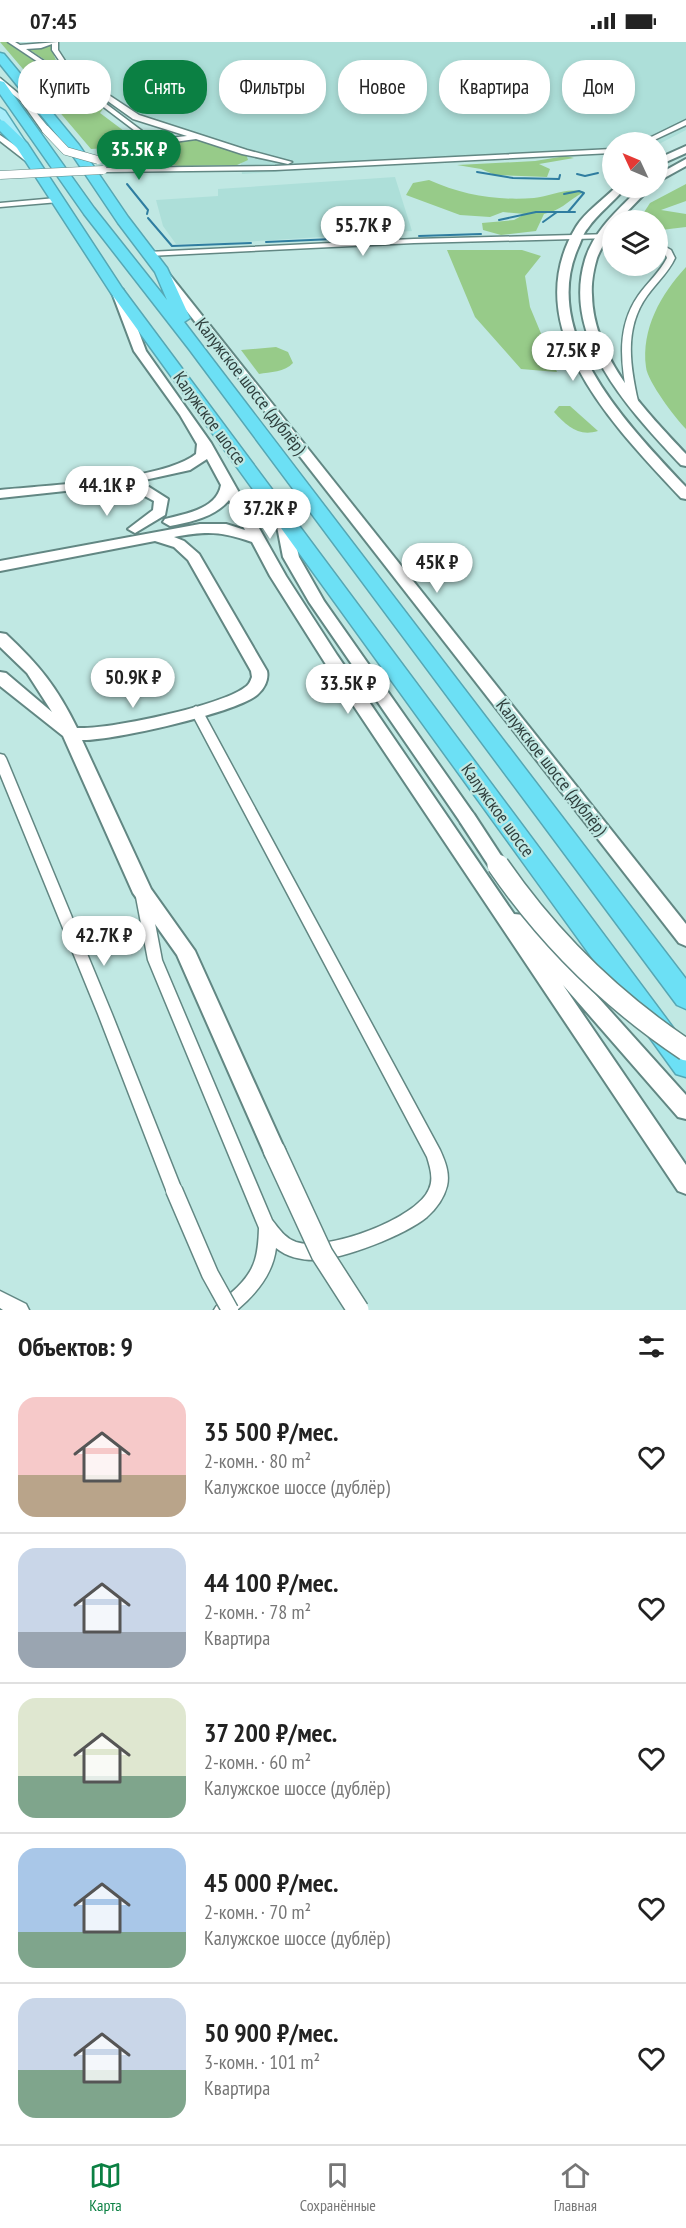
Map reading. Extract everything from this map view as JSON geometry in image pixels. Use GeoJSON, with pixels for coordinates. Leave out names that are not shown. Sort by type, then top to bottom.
{"type":"FeatureCollection","features":[{"type":"Feature","properties":{"kind":"highway","name":"Калужское шоссе (дублёр)"},"geometry":{"type":"LineString","coordinates":[[0,56],[74,148],[162,271]]}},
{"type":"Feature","properties":{"kind":"highway","name":"Калужское шоссе"},"geometry":{"type":"LineString","coordinates":[[0,85],[89,211],[195,346],[254,428],[686,998]]}},
{"type":"Feature","properties":{"kind":"highway"},"geometry":{"type":"LineString","coordinates":[[0,123],[22,146]]}},
{"type":"Feature","properties":{"kind":"highway","name":"Калужское шоссе"},"geometry":{"type":"LineString","coordinates":[[22,146],[116,290],[686,1066]]}},
{"type":"Feature","properties":{"kind":"highway"},"geometry":{"type":"LineString","coordinates":[[162,271],[195,346]]}},
{"type":"Feature","properties":{"kind":"main road","name":"Калужское шоссе"},"geometry":{"type":"LineString","coordinates":[[0,111],[22,146]]}},
{"type":"Feature","properties":{"kind":"main road"},"geometry":{"type":"LineString","coordinates":[[668,157],[686,148]]}},
{"type":"Feature","properties":{"kind":"main road"},"geometry":{"type":"LineString","coordinates":[[668,173],[686,162]]}},
{"type":"Feature","properties":{"kind":"main road"},"geometry":{"type":"LineString","coordinates":[[609,198],[596,210],[577,236],[563,275],[563,314],[576,354],[590,382],[612,412],[686,495]]}},
{"type":"Feature","properties":{"kind":"main road"},"geometry":{"type":"LineString","coordinates":[[620,210],[634,198]]}},
{"type":"Feature","properties":{"kind":"main road"},"geometry":{"type":"LineString","coordinates":[[602,241],[591,255],[586,277],[587,314],[603,359],[633,401],[686,462]]}},
{"type":"Feature","properties":{"kind":"main road","name":"Калужское шоссе (дублёр)"},"geometry":{"type":"LineString","coordinates":[[162,271],[686,938]]}},
{"type":"Feature","properties":{"kind":"main road"},"geometry":{"type":"LineString","coordinates":[[116,290],[140,351],[204,443],[278,576],[331,659],[686,1182]]}},
{"type":"Feature","properties":{"kind":"main road"},"geometry":{"type":"LineString","coordinates":[[0,494],[165,473],[200,459],[205,449],[204,443]]}},
{"type":"Feature","properties":{"kind":"main road"},"geometry":{"type":"LineString","coordinates":[[0,554],[181,520],[202,513],[223,498],[228,484]]}},
{"type":"Feature","properties":{"kind":"main road"},"geometry":{"type":"LineString","coordinates":[[0,502],[127,488],[144,490],[157,495],[162,504],[160,512],[135,528]]}},
{"type":"Feature","properties":{"kind":"main road"},"geometry":{"type":"LineString","coordinates":[[282,516],[291,557],[317,602],[521,897],[557,942],[606,990],[658,1033],[686,1050]]}},
{"type":"Feature","properties":{"kind":"main road"},"geometry":{"type":"LineString","coordinates":[[0,566],[209,527],[232,530],[258,539]]}},
{"type":"Feature","properties":{"kind":"main road"},"geometry":{"type":"LineString","coordinates":[[0,677],[72,734],[116,732],[249,694],[258,684],[260,676],[194,557],[179,544],[154,536]]}},
{"type":"Feature","properties":{"kind":"main road"},"geometry":{"type":"LineString","coordinates":[[0,639],[18,653],[39,677],[56,702],[142,893],[185,951],[322,1254],[358,1310]]}},
{"type":"Feature","properties":{"kind":"main road"},"geometry":{"type":"LineString","coordinates":[[473,870],[686,1110]]}},
{"type":"Feature","properties":{"kind":"street"},"geometry":{"type":"LineString","coordinates":[[12,42],[158,145],[162,152],[162,161],[174,168]]}},
{"type":"Feature","properties":{"kind":"street"},"geometry":{"type":"LineString","coordinates":[[18,46],[41,46],[53,42],[55,50],[69,71],[136,117],[245,152],[291,163],[316,165]]}},
{"type":"Feature","properties":{"kind":"street"},"geometry":{"type":"LineString","coordinates":[[0,80],[23,100],[66,151],[100,165]]}},
{"type":"Feature","properties":{"kind":"street"},"geometry":{"type":"LineString","coordinates":[[666,132],[686,122]]}},
{"type":"Feature","properties":{"kind":"street"},"geometry":{"type":"LineString","coordinates":[[0,137],[30,160]]}},
{"type":"Feature","properties":{"kind":"street"},"geometry":{"type":"LineString","coordinates":[[0,175],[152,159],[162,152],[168,142],[181,138],[208,140]]}},
{"type":"Feature","properties":{"kind":"street"},"geometry":{"type":"LineString","coordinates":[[0,169],[100,165],[225,168],[602,151]]}},
{"type":"Feature","properties":{"kind":"street"},"geometry":{"type":"LineString","coordinates":[[225,168],[243,165],[252,160],[251,156],[245,152]]}},
{"type":"Feature","properties":{"kind":"street"},"geometry":{"type":"LineString","coordinates":[[0,205],[56,200]]}},
{"type":"Feature","properties":{"kind":"street"},"geometry":{"type":"LineString","coordinates":[[148,254],[602,236]]}},
{"type":"Feature","properties":{"kind":"street"},"geometry":{"type":"LineString","coordinates":[[633,401],[625,362],[626,334],[630,317],[641,297],[659,276]]}},
{"type":"Feature","properties":{"kind":"street"},"geometry":{"type":"LineString","coordinates":[[196,710],[438,1166],[440,1180],[436,1193],[426,1207],[399,1225],[342,1249],[316,1253],[302,1251],[278,1240],[266,1225]]}},
{"type":"Feature","properties":{"kind":"street"},"geometry":{"type":"LineString","coordinates":[[0,758],[174,1190],[210,1274],[230,1310]]}},
{"type":"Feature","properties":{"kind":"street"},"geometry":{"type":"LineString","coordinates":[[142,893],[155,960],[266,1225],[269,1242],[263,1268],[246,1292],[223,1310]]}},
{"type":"Feature","properties":{"kind":"street"},"geometry":{"type":"LineString","coordinates":[[671,1162],[686,1197]]}},
{"type":"Feature","properties":{"kind":"street"},"geometry":{"type":"LineString","coordinates":[[0,1299],[20,1310]]}},
{"type":"Feature","properties":{"kind":"shaded area"},"geometry":{"type":"Polygon","coordinates":[[[39,42],[686,42],[686,130],[668,139],[668,132],[602,132],[602,154],[391,164],[242,174],[240,155],[126,117],[111,106],[111,60],[62,60],[39,42]]]}},
{"type":"Feature","properties":{"kind":"shaded area"},"geometry":{"type":"Polygon","coordinates":[[[395,177],[412,231],[229,243],[176,244],[163,226],[156,200],[218,196],[218,189],[395,177]]]}},
{"type":"Feature","properties":{"kind":"green space"},"geometry":{"type":"Polygon","coordinates":[[[0,42],[7,42],[33,60],[18,60],[18,63],[0,42]]]}},
{"type":"Feature","properties":{"kind":"green space"},"geometry":{"type":"Polygon","coordinates":[[[52,45],[56,60],[45,60],[27,48],[52,45]]]}},
{"type":"Feature","properties":{"kind":"green space"},"geometry":{"type":"Polygon","coordinates":[[[61,114],[101,114],[144,146],[91,149],[61,114]]]}},
{"type":"Feature","properties":{"kind":"green space"},"geometry":{"type":"Polygon","coordinates":[[[194,138],[246,154],[248,160],[237,165],[179,166],[173,165],[165,157],[172,142],[194,138]]]}},
{"type":"Feature","properties":{"kind":"green space"},"geometry":{"type":"Polygon","coordinates":[[[566,156],[574,158],[539,164],[550,169],[547,177],[495,175],[481,169],[457,165],[535,161],[566,156]]]}},
{"type":"Feature","properties":{"kind":"green space"},"geometry":{"type":"Polygon","coordinates":[[[429,180],[454,190],[494,198],[534,198],[565,191],[584,192],[561,207],[544,214],[536,231],[501,235],[483,230],[482,223],[514,220],[525,214],[503,212],[490,217],[460,215],[406,195],[413,183],[429,180]]]}},
{"type":"Feature","properties":{"kind":"green space"},"geometry":{"type":"Polygon","coordinates":[[[686,184],[686,201],[661,210],[645,210],[650,203],[659,198],[668,198],[668,194],[686,184]]]}},
{"type":"Feature","properties":{"kind":"green space"},"geometry":{"type":"Polygon","coordinates":[[[668,211],[686,214],[686,227],[668,229],[668,211]]]}},
{"type":"Feature","properties":{"kind":"green space"},"geometry":{"type":"Polygon","coordinates":[[[447,250],[522,250],[541,256],[525,276],[530,307],[557,372],[521,369],[475,317],[447,250]]]}},
{"type":"Feature","properties":{"kind":"green space"},"geometry":{"type":"Polygon","coordinates":[[[686,267],[686,429],[669,409],[651,381],[646,367],[645,353],[650,326],[661,300],[686,267]]]}},
{"type":"Feature","properties":{"kind":"green space"},"geometry":{"type":"Polygon","coordinates":[[[276,347],[288,352],[293,363],[282,370],[259,374],[241,350],[276,347]]]}},
{"type":"Feature","properties":{"kind":"green space"},"geometry":{"type":"Polygon","coordinates":[[[559,406],[570,406],[598,431],[585,433],[573,429],[554,412],[559,406]]]}},
{"type":"Feature","properties":{"kind":"waterway"},"geometry":{"type":"LineString","coordinates":[[477,172],[513,178],[559,179],[560,175]]}},
{"type":"Feature","properties":{"kind":"waterway"},"geometry":{"type":"LineString","coordinates":[[577,174],[585,176],[598,173]]}},
{"type":"Feature","properties":{"kind":"waterway"},"geometry":{"type":"LineString","coordinates":[[127,184],[148,210],[147,214]]}},
{"type":"Feature","properties":{"kind":"waterway"},"geometry":{"type":"LineString","coordinates":[[564,194],[579,191],[584,193],[568,212]]}},
{"type":"Feature","properties":{"kind":"waterway"},"geometry":{"type":"LineString","coordinates":[[499,220],[536,212],[557,212]]}},
{"type":"Feature","properties":{"kind":"waterway"},"geometry":{"type":"LineString","coordinates":[[543,222],[557,212]]}},
{"type":"Feature","properties":{"kind":"waterway"},"geometry":{"type":"LineString","coordinates":[[557,212],[568,212]]}},
{"type":"Feature","properties":{"kind":"waterway"},"geometry":{"type":"LineString","coordinates":[[568,212],[575,212]]}},
{"type":"Feature","properties":{"kind":"waterway"},"geometry":{"type":"LineString","coordinates":[[148,218],[172,246],[251,243]]}},
{"type":"Feature","properties":{"kind":"waterway"},"geometry":{"type":"LineString","coordinates":[[419,236],[481,234]]}},
{"type":"Feature","properties":{"kind":"waterway"},"geometry":{"type":"LineString","coordinates":[[266,242],[400,236]]}}]}
